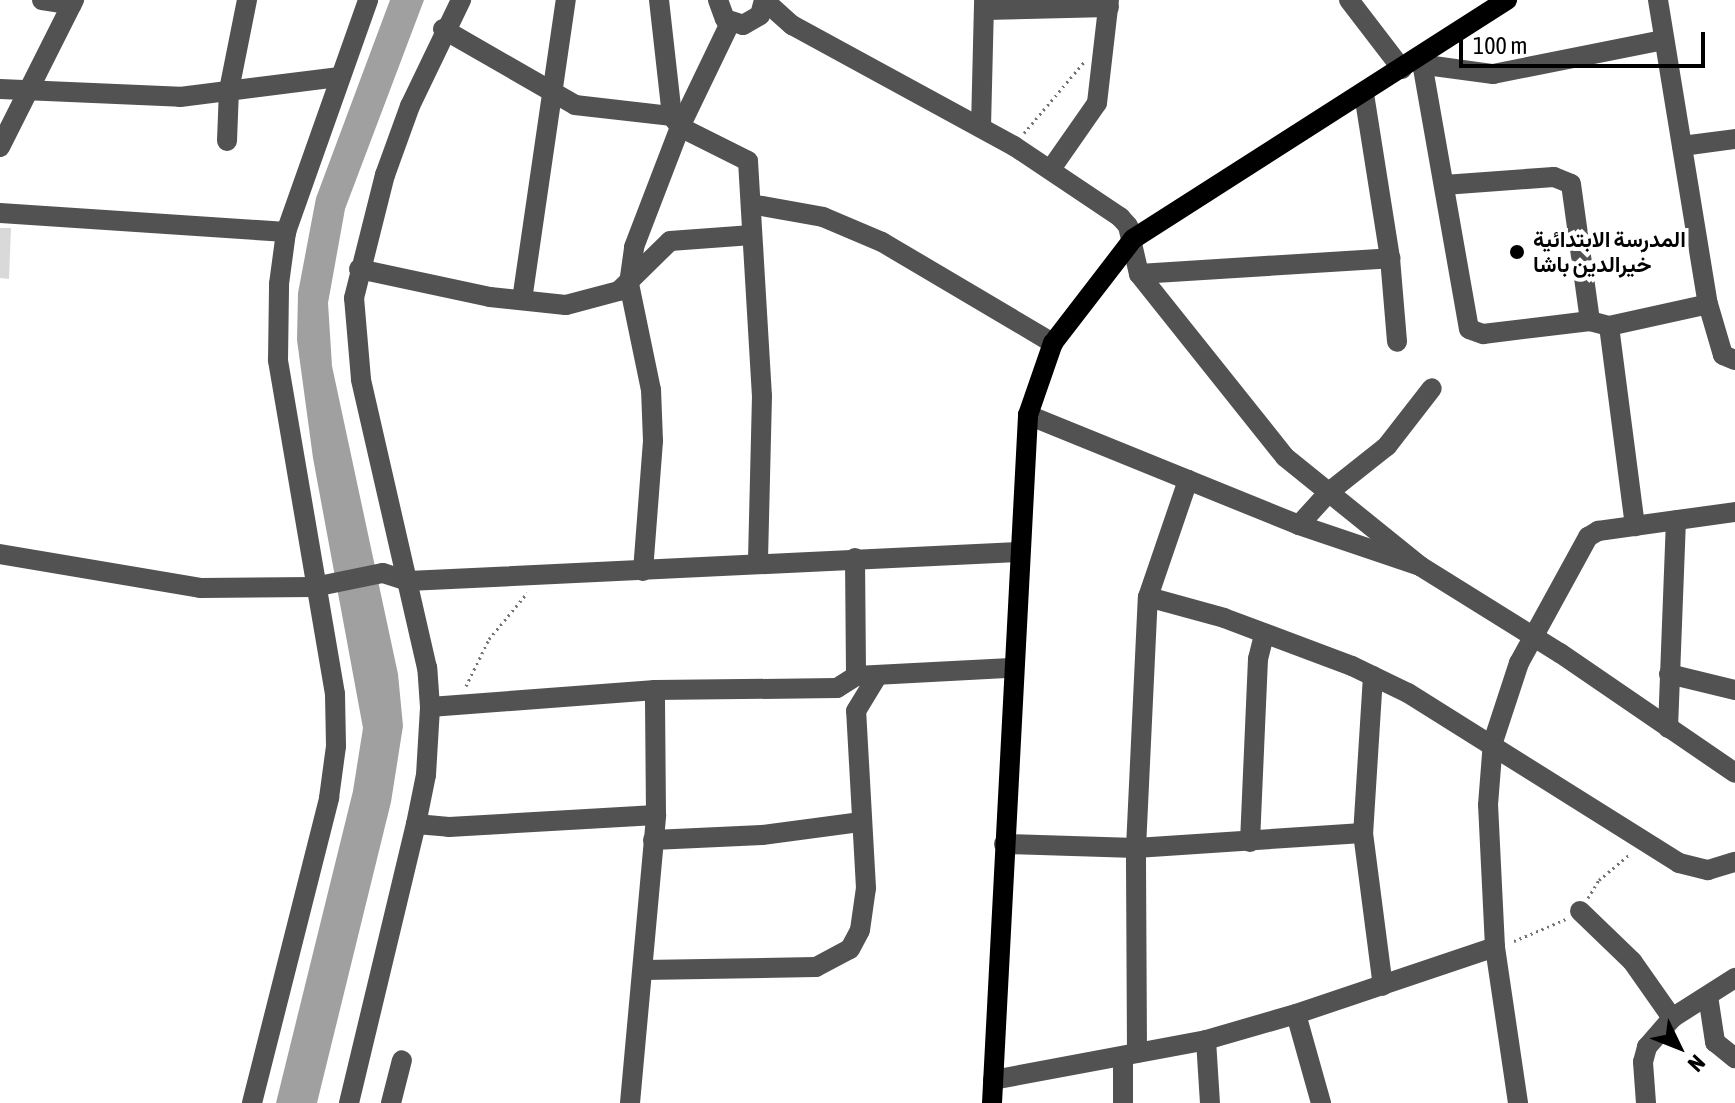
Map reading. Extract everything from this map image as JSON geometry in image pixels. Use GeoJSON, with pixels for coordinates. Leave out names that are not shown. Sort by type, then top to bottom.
{"type":"FeatureCollection","features":[{"type":"Feature","properties":{"kind":"main road"},"geometry":{"type":"LineString","coordinates":[[992,1103],[1011,668],[1028,415],[1053,343],[1133,239],[1245,163],[1402,69],[1424,61],[1507,0]]}},
{"type":"Feature","properties":{"kind":"street"},"geometry":{"type":"LineString","coordinates":[[0,147],[73,3],[42,0]]}},
{"type":"Feature","properties":{"kind":"street"},"geometry":{"type":"LineString","coordinates":[[227,141],[229,90],[247,0]]}},
{"type":"Feature","properties":{"kind":"street"},"geometry":{"type":"LineString","coordinates":[[252,1103],[329,798],[336,746],[335,694],[314,587],[278,360],[286,232],[338,77],[368,0]]}},
{"type":"Feature","properties":{"kind":"street"},"geometry":{"type":"LineString","coordinates":[[349,1103],[416,824],[430,707],[408,581],[361,379],[354,298],[385,175],[443,29],[461,0]]}},
{"type":"Feature","properties":{"kind":"street"},"geometry":{"type":"LineString","coordinates":[[522,300],[566,0]]}},
{"type":"Feature","properties":{"kind":"street"},"geometry":{"type":"LineString","coordinates":[[659,0],[676,121]]}},
{"type":"Feature","properties":{"kind":"street"},"geometry":{"type":"LineString","coordinates":[[755,21],[764,0],[792,25],[1014,146],[1120,217],[1133,239],[1139,274],[1285,457],[1420,566],[1531,634],[1735,773]]}},
{"type":"Feature","properties":{"kind":"street"},"geometry":{"type":"LineString","coordinates":[[1349,0],[1402,69]]}},
{"type":"Feature","properties":{"kind":"street"},"geometry":{"type":"LineString","coordinates":[[1658,0],[1708,304],[1723,355],[1735,360]]}},
{"type":"Feature","properties":{"kind":"street"},"geometry":{"type":"LineString","coordinates":[[981,127],[985,5],[1109,3],[1097,103],[1051,169]]}},
{"type":"Feature","properties":{"kind":"street"},"geometry":{"type":"LineString","coordinates":[[643,571],[651,402],[629,284],[634,247],[676,121],[720,8],[755,21],[792,25]]}},
{"type":"Feature","properties":{"kind":"street"},"geometry":{"type":"LineString","coordinates":[[443,29],[551,94],[575,105],[676,121],[748,161],[762,396],[758,564]]}},
{"type":"Feature","properties":{"kind":"street"},"geometry":{"type":"LineString","coordinates":[[1663,40],[1493,74],[1424,61],[1444,185],[1469,329],[1483,334],[1599,323],[1708,304]]}},
{"type":"Feature","properties":{"kind":"street"},"geometry":{"type":"LineString","coordinates":[[0,89],[29,93],[180,97],[338,77]]}},
{"type":"Feature","properties":{"kind":"street"},"geometry":{"type":"LineString","coordinates":[[1364,94],[1390,258],[1397,342]]}},
{"type":"Feature","properties":{"kind":"street"},"geometry":{"type":"LineString","coordinates":[[1682,146],[1735,139]]}},
{"type":"Feature","properties":{"kind":"street"},"geometry":{"type":"LineString","coordinates":[[1444,185],[1554,177],[1571,184],[1635,526]]}},
{"type":"Feature","properties":{"kind":"street"},"geometry":{"type":"LineString","coordinates":[[751,204],[823,217],[882,242],[1053,343]]}},
{"type":"Feature","properties":{"kind":"street"},"geometry":{"type":"LineString","coordinates":[[0,213],[286,232]]}},
{"type":"Feature","properties":{"kind":"street"},"geometry":{"type":"LineString","coordinates":[[359,269],[522,300],[574,304],[629,284],[670,241],[752,235]]}},
{"type":"Feature","properties":{"kind":"street"},"geometry":{"type":"LineString","coordinates":[[1139,274],[1390,258]]}},
{"type":"Feature","properties":{"kind":"street"},"geometry":{"type":"LineString","coordinates":[[1299,525],[1329,492],[1387,446],[1432,388]]}},
{"type":"Feature","properties":{"kind":"street"},"geometry":{"type":"LineString","coordinates":[[1028,415],[1299,525],[1420,566]]}},
{"type":"Feature","properties":{"kind":"street"},"geometry":{"type":"LineString","coordinates":[[1123,1103],[1130,1056],[1148,597],[1188,480]]}},
{"type":"Feature","properties":{"kind":"street"},"geometry":{"type":"LineString","coordinates":[[1518,1103],[1495,947],[1489,857],[1493,742],[1531,634],[1580,545],[1598,531],[1735,512]]}},
{"type":"Feature","properties":{"kind":"street"},"geometry":{"type":"LineString","coordinates":[[1668,728],[1676,520]]}},
{"type":"Feature","properties":{"kind":"street"},"geometry":{"type":"LineString","coordinates":[[0,554],[200,588],[314,587],[383,573],[408,581],[1018,552]]}},
{"type":"Feature","properties":{"kind":"street"},"geometry":{"type":"LineString","coordinates":[[855,558],[856,676]]}},
{"type":"Feature","properties":{"kind":"street"},"geometry":{"type":"LineString","coordinates":[[1148,597],[1264,635],[1373,676],[1493,742],[1679,863],[1708,870],[1735,862]]}},
{"type":"Feature","properties":{"kind":"street"},"geometry":{"type":"LineString","coordinates":[[1250,842],[1258,659],[1264,635]]}},
{"type":"Feature","properties":{"kind":"street"},"geometry":{"type":"LineString","coordinates":[[430,707],[655,690],[837,688],[856,676],[1011,668]]}},
{"type":"Feature","properties":{"kind":"street"},"geometry":{"type":"LineString","coordinates":[[1669,674],[1735,690]]}},
{"type":"Feature","properties":{"kind":"street"},"geometry":{"type":"LineString","coordinates":[[644,970],[816,967],[838,960],[850,949],[865,908],[856,711],[878,675]]}},
{"type":"Feature","properties":{"kind":"street"},"geometry":{"type":"LineString","coordinates":[[1373,676],[1363,833],[1383,986]]}},
{"type":"Feature","properties":{"kind":"street"},"geometry":{"type":"LineString","coordinates":[[630,1103],[656,815],[655,690]]}},
{"type":"Feature","properties":{"kind":"street"},"geometry":{"type":"LineString","coordinates":[[416,824],[449,827],[656,815]]}},
{"type":"Feature","properties":{"kind":"street"},"geometry":{"type":"LineString","coordinates":[[653,840],[762,835],[861,822]]}},
{"type":"Feature","properties":{"kind":"street"},"geometry":{"type":"LineString","coordinates":[[1004,844],[1136,848],[1363,833]]}},
{"type":"Feature","properties":{"kind":"street"},"geometry":{"type":"LineString","coordinates":[[1580,911],[1632,961],[1672,1018]]}},
{"type":"Feature","properties":{"kind":"street"},"geometry":{"type":"LineString","coordinates":[[993,1080],[1206,1040],[1296,1014],[1495,947]]}},
{"type":"Feature","properties":{"kind":"street"},"geometry":{"type":"LineString","coordinates":[[1646,1103],[1643,1062],[1647,1047],[1672,1018],[1735,978]]}},
{"type":"Feature","properties":{"kind":"street"},"geometry":{"type":"LineString","coordinates":[[1708,996],[1715,1042],[1735,1058]]}},
{"type":"Feature","properties":{"kind":"street"},"geometry":{"type":"LineString","coordinates":[[1296,1014],[1321,1103]]}},
{"type":"Feature","properties":{"kind":"street"},"geometry":{"type":"LineString","coordinates":[[1206,1040],[1210,1103]]}},
{"type":"Feature","properties":{"kind":"street"},"geometry":{"type":"LineString","coordinates":[[391,1103],[402,1060]]}},
{"type":"Feature","properties":{"kind":"path"},"geometry":{"type":"LineString","coordinates":[[1014,146],[1088,57]]}},
{"type":"Feature","properties":{"kind":"path"},"geometry":{"type":"LineString","coordinates":[[461,707],[478,656],[543,575]]}},
{"type":"Feature","properties":{"kind":"shaded area"},"geometry":{"type":"Polygon","coordinates":[[[390,0],[424,0],[345,209],[328,303],[332,366],[398,674],[403,726],[391,802],[317,1103],[276,1103],[353,791],[363,728],[313,458],[297,340],[298,293],[316,198],[390,0]]]}},
{"type":"Feature","properties":{"kind":"shaded area"},"geometry":{"type":"Polygon","coordinates":[[[0,228],[11,228],[9,279],[0,278],[0,228]]]}},
{"type":"Feature","properties":{"kind":"place","name":"المدرسة الابتدائية خيرالدين باشا"},"geometry":{"type":"Point","coordinates":[1517,252]}}]}
